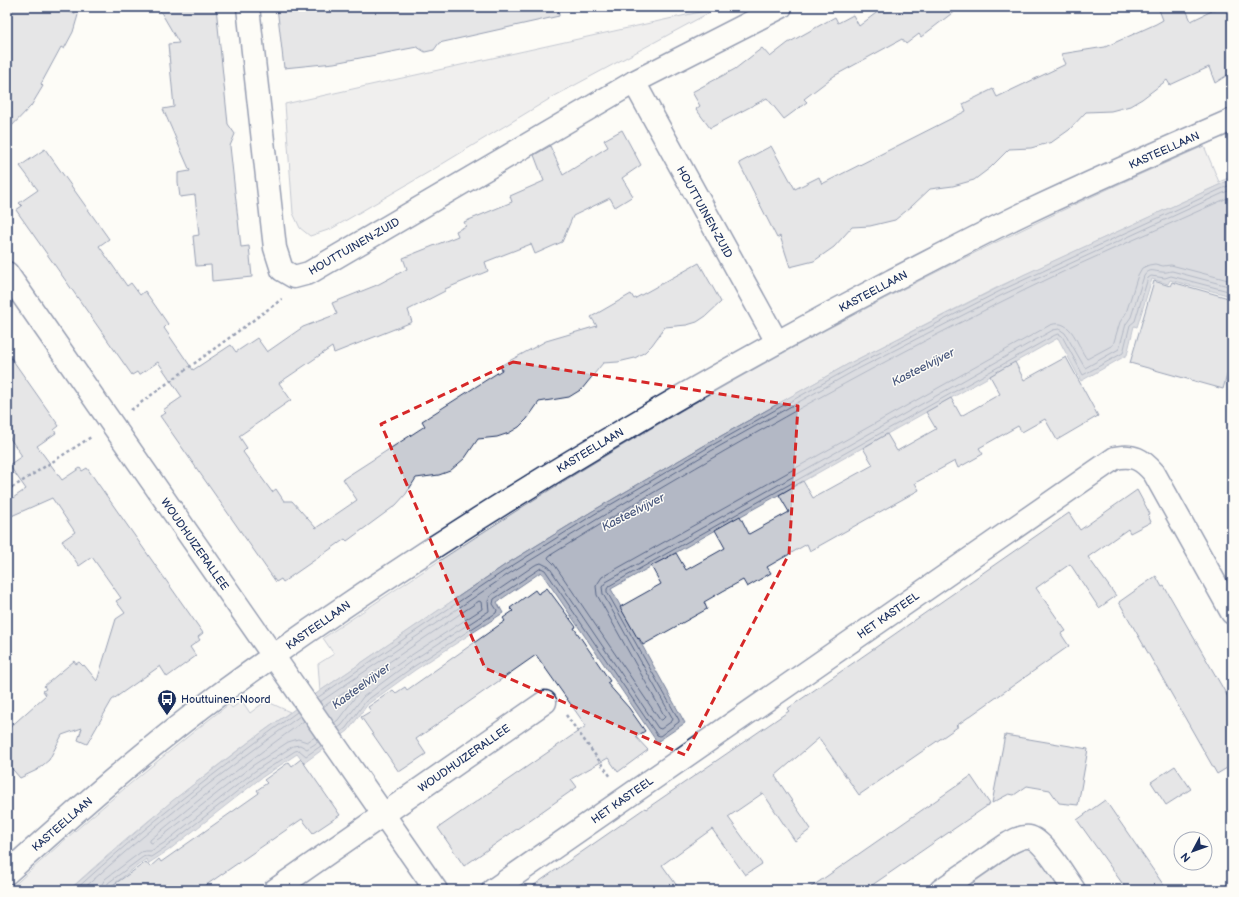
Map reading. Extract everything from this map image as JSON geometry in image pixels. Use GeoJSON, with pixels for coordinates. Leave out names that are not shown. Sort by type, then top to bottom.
{"type":"FeatureCollection","features":[{"type":"Feature","properties":{"kind":"street","name":"HOUTTUINEN-ZUID"},"geometry":{"type":"LineString","coordinates":[[248,7],[275,248],[282,270],[294,277],[309,273],[634,82],[782,7]]}},
{"type":"Feature","properties":{"kind":"street","name":"HOUTTUINEN-ZUID"},"geometry":{"type":"LineString","coordinates":[[634,82],[777,342]]}},
{"type":"Feature","properties":{"kind":"street","name":"KASTEELLAAN"},"geometry":{"type":"LineString","coordinates":[[7,873],[81,807],[171,732],[222,693],[378,584],[553,472],[702,384],[777,342],[917,268],[1024,214],[1232,120]]}},
{"type":"Feature","properties":{"kind":"street","name":"WOUDHUIZERALLEE"},"geometry":{"type":"LineString","coordinates":[[7,273],[436,890]]}},
{"type":"Feature","properties":{"kind":"street","name":"HET KASTEEL"},"geometry":{"type":"LineString","coordinates":[[492,890],[1115,458],[1125,456],[1135,458],[1146,464],[1154,472],[1232,613]]}},
{"type":"Feature","properties":{"kind":"street","name":"WOUDHUIZERALLEE"},"geometry":{"type":"LineString","coordinates":[[275,890],[545,702]]}},
{"type":"Feature","properties":{"kind":"street"},"geometry":{"type":"LineString","coordinates":[[941,890],[1017,838],[1029,837],[1040,842],[1048,851],[1074,890]]}},
{"type":"Feature","properties":{"kind":"path"},"geometry":{"type":"LineString","coordinates":[[7,491],[112,424],[300,286],[309,273]]}},
{"type":"Feature","properties":{"kind":"path"},"geometry":{"type":"LineString","coordinates":[[545,702],[553,696],[625,797]]}},
{"type":"Feature","properties":{"kind":"highlighted area"},"geometry":{"type":"Polygon","coordinates":[[[513,362],[798,406],[789,554],[685,755],[485,668],[381,424],[513,362]]]}},
{"type":"Feature","properties":{"kind":"shaded area"},"geometry":{"type":"Polygon","coordinates":[[[718,8],[551,98],[331,229],[310,236],[300,228],[293,213],[285,104],[718,8]]]}},
{"type":"Feature","properties":{"kind":"shaded area"},"geometry":{"type":"Polygon","coordinates":[[[1204,146],[1219,182],[1231,177],[1228,170],[1232,169],[1232,179],[1000,286],[850,363],[707,444],[591,512],[505,565],[320,691],[318,664],[334,654],[323,638],[527,504],[691,405],[859,312],[1030,226],[1204,146]]]}},
{"type":"Feature","properties":{"kind":"shaded area"},"geometry":{"type":"Polygon","coordinates":[[[242,701],[250,713],[266,701],[290,712],[177,798],[122,843],[69,890],[9,890],[90,818],[173,749],[229,704],[232,708],[242,701]]]}},
{"type":"Feature","properties":{"kind":"shaded area"},"geometry":{"type":"Polygon","coordinates":[[[1030,843],[1062,890],[963,890],[1030,843]]]}},
{"type":"Feature","properties":{"kind":"water","name":"Kasteelvijver"},"geometry":{"type":"Polygon","coordinates":[[[1232,179],[1232,301],[1231,296],[1170,280],[1168,284],[1152,279],[1137,327],[1134,326],[1127,355],[1081,381],[1058,338],[611,589],[685,723],[657,742],[541,572],[497,602],[503,613],[415,670],[368,704],[348,731],[304,763],[297,754],[261,778],[169,850],[149,863],[146,859],[110,887],[112,890],[69,890],[172,801],[257,736],[320,691],[505,565],[591,512],[850,363],[1023,275],[1232,179]]]}},
{"type":"Feature","properties":{"kind":"building"},"geometry":{"type":"Polygon","coordinates":[[[7,7],[68,7],[66,11],[78,15],[73,32],[64,49],[61,47],[41,84],[43,86],[31,106],[7,131],[7,7]]]}},
{"type":"Feature","properties":{"kind":"building"},"geometry":{"type":"Polygon","coordinates":[[[158,7],[216,7],[228,124],[235,134],[230,146],[241,247],[249,246],[252,277],[212,281],[211,265],[196,266],[193,236],[199,235],[195,195],[180,197],[178,182],[178,173],[190,171],[163,109],[174,107],[168,44],[179,43],[158,7]]]}},
{"type":"Feature","properties":{"kind":"building"},"geometry":{"type":"Polygon","coordinates":[[[277,7],[558,7],[559,16],[439,43],[434,50],[425,52],[417,47],[334,63],[284,68],[277,7]]]}},
{"type":"Feature","properties":{"kind":"building"},"geometry":{"type":"Polygon","coordinates":[[[884,7],[960,7],[921,37],[919,34],[906,44],[902,39],[834,76],[804,99],[807,102],[784,119],[767,98],[710,128],[696,109],[700,106],[692,92],[735,69],[762,48],[770,57],[788,43],[835,17],[838,23],[853,15],[859,26],[884,7]]]}},
{"type":"Feature","properties":{"kind":"building"},"geometry":{"type":"Polygon","coordinates":[[[1158,7],[1185,7],[1191,21],[1220,7],[1232,7],[1232,72],[1215,83],[1209,67],[1170,85],[1167,80],[1130,106],[1111,111],[1086,112],[1069,130],[1052,142],[1031,148],[1009,149],[990,168],[974,180],[953,186],[930,189],[895,220],[870,226],[852,227],[834,247],[814,261],[790,267],[780,236],[777,238],[739,163],[771,146],[795,189],[819,177],[822,184],[966,111],[963,104],[993,89],[997,97],[1066,64],[1061,54],[1105,47],[1156,24],[1163,20],[1158,7]]]}},
{"type":"Feature","properties":{"kind":"building"},"geometry":{"type":"Polygon","coordinates":[[[622,130],[641,165],[622,178],[633,196],[615,207],[610,198],[573,216],[562,242],[535,254],[531,244],[485,262],[488,271],[445,289],[445,291],[408,310],[412,322],[334,353],[332,347],[279,383],[291,400],[239,436],[247,448],[243,452],[272,492],[276,489],[284,501],[292,501],[316,528],[357,500],[343,479],[425,426],[422,421],[502,370],[500,366],[546,341],[597,326],[591,317],[631,294],[634,299],[699,263],[721,302],[697,322],[687,325],[665,327],[652,345],[645,352],[635,358],[618,362],[603,363],[582,389],[569,397],[539,402],[527,419],[519,427],[509,433],[497,437],[478,439],[465,458],[450,471],[439,475],[416,478],[406,494],[396,505],[347,541],[345,539],[283,582],[281,579],[276,582],[160,416],[166,413],[163,410],[182,397],[158,362],[139,375],[137,372],[132,375],[16,210],[22,206],[19,203],[38,190],[20,166],[45,149],[109,239],[99,246],[127,286],[131,283],[140,295],[145,291],[168,324],[164,328],[193,370],[231,345],[236,352],[257,338],[267,352],[303,327],[337,314],[332,303],[377,285],[407,269],[403,258],[458,236],[456,231],[466,226],[464,222],[512,202],[510,196],[544,181],[534,155],[550,146],[563,175],[608,147],[604,140],[622,130]]]}},
{"type":"Feature","properties":{"kind":"building"},"geometry":{"type":"Polygon","coordinates":[[[1154,281],[1170,286],[1172,282],[1232,299],[1232,372],[1228,372],[1223,389],[1130,363],[1154,281]]]}},
{"type":"Feature","properties":{"kind":"building"},"geometry":{"type":"Polygon","coordinates":[[[7,352],[59,426],[54,430],[56,433],[37,446],[62,480],[80,468],[82,471],[87,468],[203,633],[198,637],[200,640],[190,647],[196,656],[167,677],[160,666],[112,700],[87,744],[78,740],[82,728],[62,735],[49,760],[37,770],[20,778],[7,763],[7,730],[46,695],[43,691],[46,689],[44,686],[74,661],[76,664],[79,662],[83,666],[84,665],[97,681],[116,619],[125,613],[116,601],[121,598],[92,557],[79,566],[62,541],[75,532],[52,498],[7,518],[7,502],[26,489],[9,465],[22,456],[7,434],[7,352]]]}},
{"type":"Feature","properties":{"kind":"building"},"geometry":{"type":"Polygon","coordinates":[[[1066,357],[1098,416],[1057,440],[1045,419],[1022,432],[1018,426],[979,448],[983,454],[958,468],[955,461],[915,483],[919,490],[810,551],[807,544],[767,567],[771,573],[747,587],[743,580],[704,602],[707,609],[643,645],[639,638],[638,639],[620,607],[661,584],[651,566],[676,553],[686,570],[725,548],[715,530],[740,516],[749,534],[789,512],[779,495],[803,481],[813,498],[873,465],[863,448],[887,434],[897,451],[936,429],[926,412],[951,398],[961,416],[1000,394],[990,376],[1002,369],[1015,362],[1024,380],[1066,357]]]}},
{"type":"Feature","properties":{"kind":"building"},"geometry":{"type":"Polygon","coordinates":[[[1137,490],[1150,514],[1148,515],[1151,522],[1130,533],[1128,529],[1088,557],[1116,596],[1099,608],[1070,564],[1036,588],[1066,631],[1061,634],[1069,646],[956,726],[959,726],[859,795],[819,738],[775,776],[811,829],[795,841],[763,793],[728,817],[762,864],[745,875],[712,829],[662,865],[680,890],[527,890],[789,711],[787,709],[1069,513],[1080,530],[1137,490]]]}},
{"type":"Feature","properties":{"kind":"building"},"geometry":{"type":"Polygon","coordinates":[[[1156,576],[1162,587],[1164,586],[1232,704],[1232,765],[1217,774],[1119,602],[1156,576]]]}},
{"type":"Feature","properties":{"kind":"building"},"geometry":{"type":"Polygon","coordinates":[[[547,588],[576,627],[574,628],[610,681],[607,683],[629,708],[645,731],[636,737],[648,750],[618,772],[608,758],[571,779],[577,787],[464,866],[438,828],[586,726],[536,655],[416,739],[426,754],[399,772],[361,717],[371,711],[368,707],[393,690],[396,693],[405,687],[407,690],[505,621],[503,618],[513,611],[510,608],[535,590],[538,594],[547,588]]]}},
{"type":"Feature","properties":{"kind":"building"},"geometry":{"type":"Polygon","coordinates":[[[1005,735],[1088,749],[1078,805],[1059,803],[1050,790],[1027,786],[1014,795],[1009,794],[992,803],[1005,735]]]}},
{"type":"Feature","properties":{"kind":"building"},"geometry":{"type":"Polygon","coordinates":[[[301,759],[340,815],[313,833],[302,819],[199,890],[106,890],[146,862],[150,867],[159,859],[161,862],[259,793],[257,790],[267,783],[264,780],[289,762],[292,766],[301,759]]]}},
{"type":"Feature","properties":{"kind":"building"},"geometry":{"type":"Polygon","coordinates":[[[1175,766],[1191,789],[1166,805],[1151,782],[1175,766]]]}},
{"type":"Feature","properties":{"kind":"building"},"geometry":{"type":"Polygon","coordinates":[[[971,776],[990,804],[865,890],[807,890],[971,776]]]}},
{"type":"Feature","properties":{"kind":"building"},"geometry":{"type":"Polygon","coordinates":[[[1105,800],[1167,890],[1127,890],[1077,820],[1105,800]]]}},
{"type":"Feature","properties":{"kind":"place","name":"Houttuinen-Noord"},"geometry":{"type":"Point","coordinates":[167,716]}}]}
